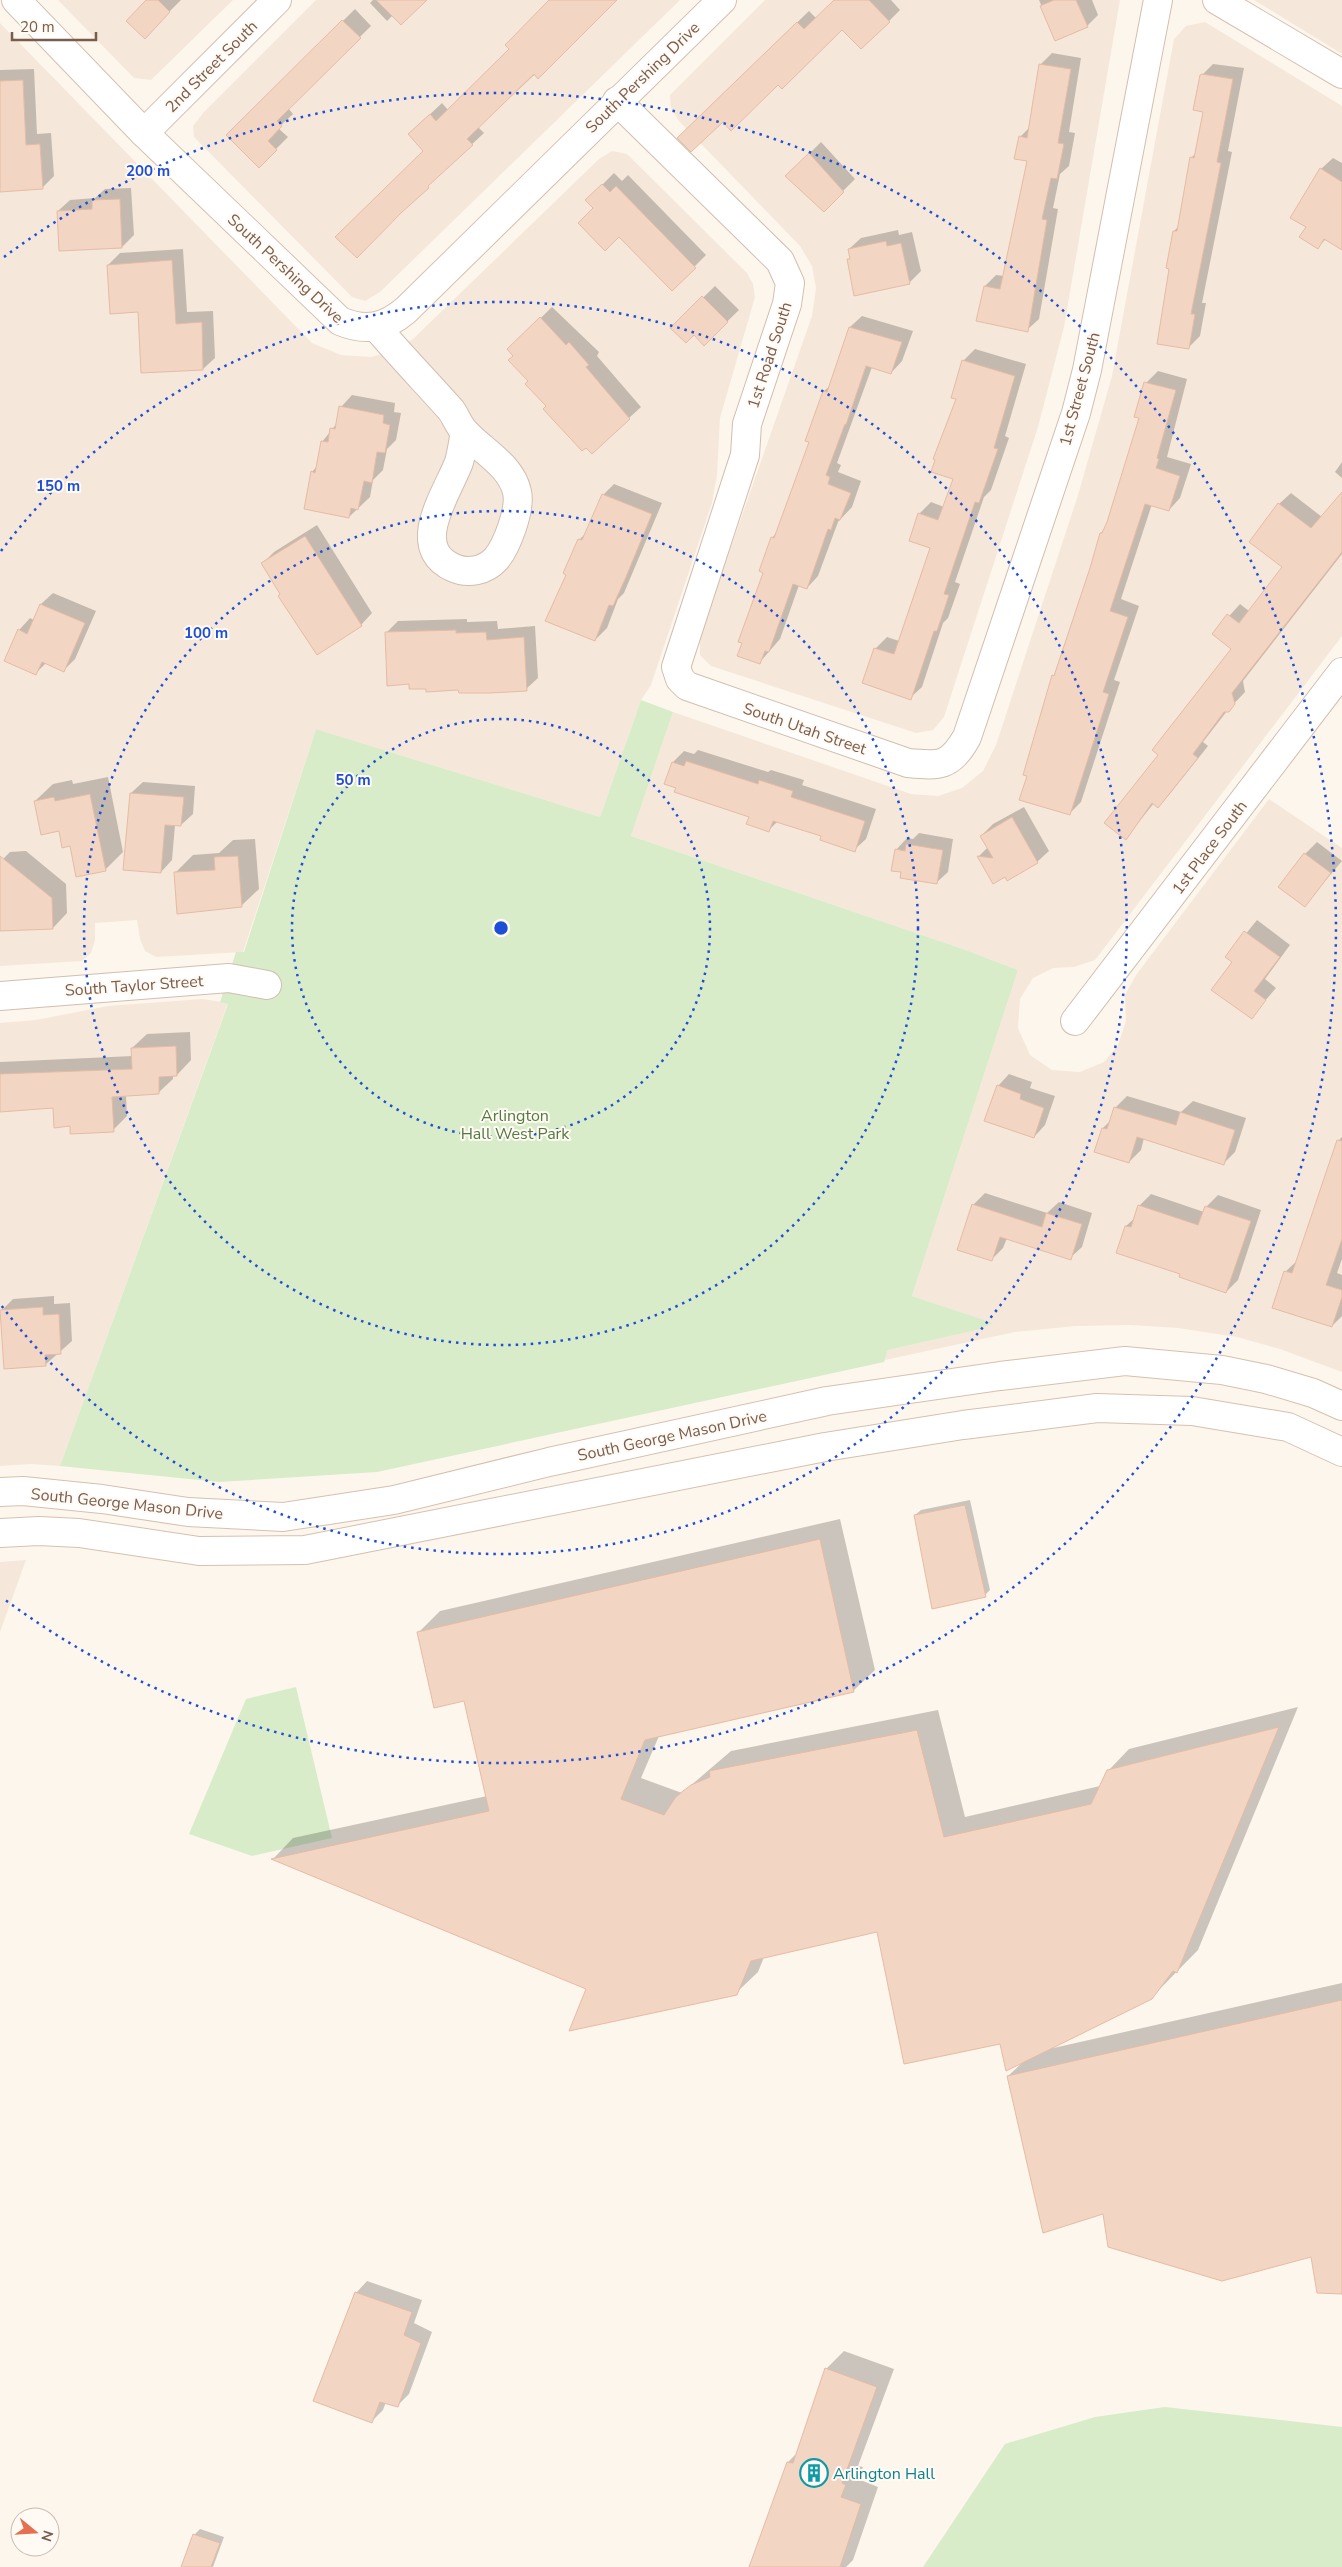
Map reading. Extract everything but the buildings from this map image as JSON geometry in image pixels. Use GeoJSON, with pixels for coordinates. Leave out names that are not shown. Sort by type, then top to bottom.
{"type":"FeatureCollection","features":[{"type":"Feature","properties":{"kind":"street","name":"South Pershing Drive"},"geometry":{"type":"LineString","coordinates":[[16,0],[144,133],[340,321],[356,328],[377,328],[406,310],[722,0]]}},
{"type":"Feature","properties":{"kind":"street","name":"2nd Street South"},"geometry":{"type":"LineString","coordinates":[[144,133],[277,0]]}},
{"type":"Feature","properties":{"kind":"street","name":"1st Street South"},"geometry":{"type":"LineString","coordinates":[[947,762],[959,750],[967,737],[1076,413],[1088,370],[1158,0]]}},
{"type":"Feature","properties":{"kind":"street"},"geometry":{"type":"LineString","coordinates":[[1217,0],[1342,74]]}},
{"type":"Feature","properties":{"kind":"street","name":"1st Road South"},"geometry":{"type":"LineString","coordinates":[[617,101],[780,261],[790,283],[787,304],[747,424],[745,455],[676,667]]}},
{"type":"Feature","properties":{"kind":"street"},"geometry":{"type":"LineString","coordinates":[[377,328],[452,412],[465,432],[510,476],[517,493],[513,525],[506,543],[496,559],[486,568],[474,571],[462,571],[446,564],[432,543],[432,526],[460,460],[465,432]]}},
{"type":"Feature","properties":{"kind":"street","name":"South Utah Street"},"geometry":{"type":"LineString","coordinates":[[676,667],[680,679],[687,686],[908,764],[928,765],[947,762]]}},
{"type":"Feature","properties":{"kind":"street","name":"1st Place South"},"geometry":{"type":"LineString","coordinates":[[1076,1021],[1342,672]]}},
{"type":"Feature","properties":{"kind":"street","name":"South Taylor Street"},"geometry":{"type":"LineString","coordinates":[[0,996],[229,978],[267,985]]}},
{"type":"Feature","properties":{"kind":"street","name":"South George Mason Drive"},"geometry":{"type":"LineString","coordinates":[[0,1492],[23,1491],[102,1498],[188,1512],[283,1517],[394,1500],[549,1462],[827,1401],[1000,1376],[1125,1361],[1222,1370],[1266,1378],[1313,1393],[1342,1406]]}},
{"type":"Feature","properties":{"kind":"street"},"geometry":{"type":"LineString","coordinates":[[0,1533],[39,1531],[79,1533],[199,1551],[305,1550],[825,1447],[963,1425],[1097,1408],[1192,1411],[1278,1426],[1288,1428],[1342,1452]]}},
{"type":"Feature","properties":{"kind":"shaded area"},"geometry":{"type":"Polygon","coordinates":[[[58,0],[233,0],[151,80],[134,78],[58,0]]]}},
{"type":"Feature","properties":{"kind":"shaded area"},"geometry":{"type":"Polygon","coordinates":[[[316,0],[680,0],[380,292],[365,301],[352,297],[194,137],[193,126],[204,112],[316,0]]]}},
{"type":"Feature","properties":{"kind":"shaded area"},"geometry":{"type":"Polygon","coordinates":[[[765,0],[1120,0],[1064,327],[1038,427],[944,717],[933,730],[916,733],[711,666],[700,655],[700,635],[812,316],[816,288],[812,266],[800,246],[679,121],[671,108],[670,95],[765,0]]]}},
{"type":"Feature","properties":{"kind":"shaded area"},"geometry":{"type":"Polygon","coordinates":[[[1254,0],[1342,0],[1342,54],[1254,0]]]}},
{"type":"Feature","properties":{"kind":"shaded area"},"geometry":{"type":"Polygon","coordinates":[[[1205,22],[1342,106],[1342,636],[1095,960],[1074,967],[1053,968],[1033,978],[1020,999],[1018,1028],[1030,1055],[1052,1070],[1080,1072],[1104,1062],[1118,1045],[1126,1021],[1125,995],[1136,975],[1269,799],[1342,848],[1342,1372],[1280,1349],[1237,1337],[1178,1328],[1131,1325],[1076,1326],[1015,1332],[885,1360],[888,1350],[977,1330],[992,1323],[912,1296],[1018,970],[963,949],[631,836],[673,712],[911,794],[938,796],[962,788],[983,771],[996,745],[1078,495],[1112,376],[1174,39],[1186,26],[1205,22]]]}},
{"type":"Feature","properties":{"kind":"shaded area"},"geometry":{"type":"Polygon","coordinates":[[[0,23],[312,343],[341,355],[371,357],[396,350],[413,339],[599,159],[612,151],[627,154],[747,273],[753,284],[755,297],[720,418],[717,475],[712,503],[651,685],[641,700],[600,817],[316,729],[243,952],[156,957],[145,951],[140,939],[137,920],[95,923],[95,940],[91,953],[82,961],[0,966],[0,23]]]}},
{"type":"Feature","properties":{"kind":"shaded area"},"geometry":{"type":"Polygon","coordinates":[[[202,999],[228,1003],[60,1466],[31,1464],[0,1466],[0,1023],[36,1020],[108,1006],[202,999]]]}},
{"type":"Feature","properties":{"kind":"shaded area"},"geometry":{"type":"Polygon","coordinates":[[[26,1560],[0,1632],[0,1562],[26,1560]]]}},
{"type":"Feature","properties":{"kind":"green space","name":"Arlington Hall West Park"},"geometry":{"type":"Polygon","coordinates":[[[641,700],[673,712],[631,836],[963,949],[1018,970],[912,1296],[993,1323],[977,1330],[888,1350],[884,1362],[377,1472],[219,1482],[60,1466],[228,1004],[220,1002],[236,952],[244,952],[316,729],[600,817],[641,700]]]}},
{"type":"Feature","properties":{"kind":"green space"},"geometry":{"type":"Polygon","coordinates":[[[296,1687],[332,1838],[252,1856],[189,1834],[246,1699],[296,1687]]]}},
{"type":"Feature","properties":{"kind":"green space"},"geometry":{"type":"Polygon","coordinates":[[[1165,2407],[1342,2427],[1342,2567],[923,2567],[1005,2444],[1095,2417],[1165,2407]]]}},
{"type":"Feature","properties":{"kind":"place","name":"Arlington Hall"},"geometry":{"type":"Point","coordinates":[814,2473]}}]}
